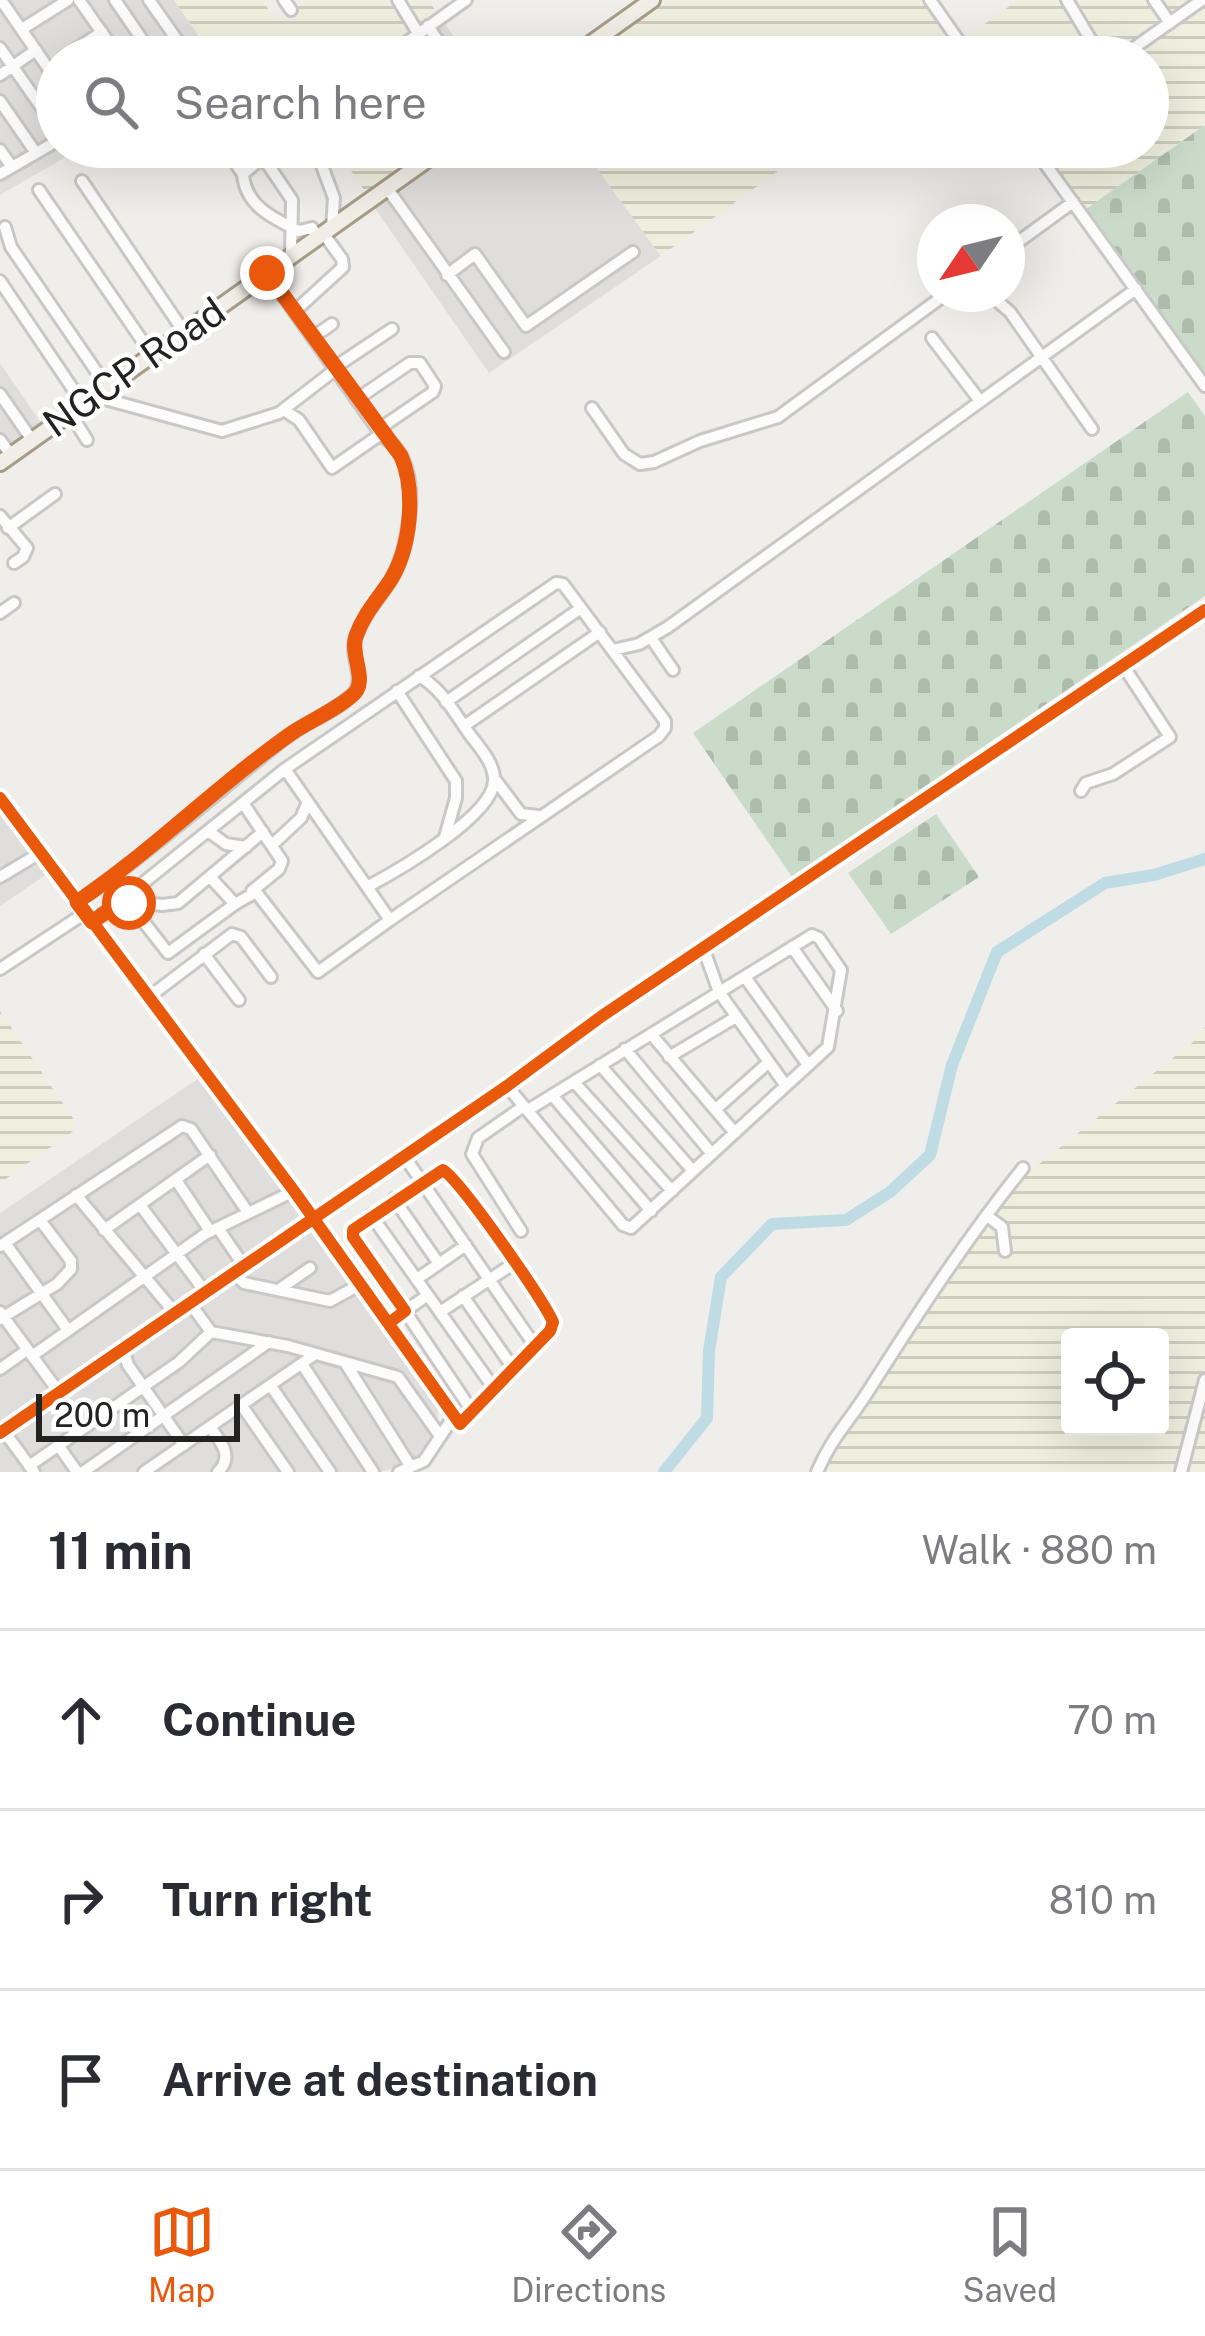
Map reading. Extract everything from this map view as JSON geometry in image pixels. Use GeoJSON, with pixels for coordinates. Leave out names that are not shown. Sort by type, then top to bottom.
{"type":"FeatureCollection","features":[{"type":"Feature","properties":{"kind":"main road"},"geometry":{"type":"LineString","coordinates":[[601,36],[652,0]]}},
{"type":"Feature","properties":{"kind":"main road","name":"NGCP Road"},"geometry":{"type":"LineString","coordinates":[[5,459],[412,168]]}},
{"type":"Feature","properties":{"kind":"street"},"geometry":{"type":"LineString","coordinates":[[22,29],[68,0]]}},
{"type":"Feature","properties":{"kind":"street"},"geometry":{"type":"LineString","coordinates":[[79,0],[104,36]]}},
{"type":"Feature","properties":{"kind":"street"},"geometry":{"type":"LineString","coordinates":[[89,14],[114,0],[139,36]]}},
{"type":"Feature","properties":{"kind":"street"},"geometry":{"type":"LineString","coordinates":[[149,0],[174,36]]}},
{"type":"Feature","properties":{"kind":"street"},"geometry":{"type":"LineString","coordinates":[[398,0],[432,36]]}},
{"type":"Feature","properties":{"kind":"street"},"geometry":{"type":"LineString","coordinates":[[414,36],[466,0]]}},
{"type":"Feature","properties":{"kind":"street"},"geometry":{"type":"LineString","coordinates":[[930,0],[955,36]]}},
{"type":"Feature","properties":{"kind":"street"},"geometry":{"type":"LineString","coordinates":[[1067,0],[1088,36]]}},
{"type":"Feature","properties":{"kind":"street"},"geometry":{"type":"LineString","coordinates":[[1154,0],[1170,23]]}},
{"type":"Feature","properties":{"kind":"street"},"geometry":{"type":"LineString","coordinates":[[1151,36],[1202,0]]}},
{"type":"Feature","properties":{"kind":"street"},"geometry":{"type":"LineString","coordinates":[[0,75],[36,50],[8,2]]}},
{"type":"Feature","properties":{"kind":"street"},"geometry":{"type":"LineString","coordinates":[[95,36],[101,32]]}},
{"type":"Feature","properties":{"kind":"street"},"geometry":{"type":"LineString","coordinates":[[0,48],[36,99]]}},
{"type":"Feature","properties":{"kind":"street"},"geometry":{"type":"LineString","coordinates":[[0,101],[36,153],[6,170],[0,150]]}},
{"type":"Feature","properties":{"kind":"street"},"geometry":{"type":"LineString","coordinates":[[239,168],[244,190],[254,204],[291,227],[321,231]]}},
{"type":"Feature","properties":{"kind":"street"},"geometry":{"type":"LineString","coordinates":[[243,174],[249,168]]}},
{"type":"Feature","properties":{"kind":"street"},"geometry":{"type":"LineString","coordinates":[[273,168],[292,200],[342,259],[343,267],[295,311]]}},
{"type":"Feature","properties":{"kind":"street"},"geometry":{"type":"LineString","coordinates":[[321,231],[331,187],[323,168]]}},
{"type":"Feature","properties":{"kind":"street"},"geometry":{"type":"LineString","coordinates":[[1048,168],[1205,386]]}},
{"type":"Feature","properties":{"kind":"street"},"geometry":{"type":"LineString","coordinates":[[82,182],[184,332]]}},
{"type":"Feature","properties":{"kind":"street"},"geometry":{"type":"LineString","coordinates":[[386,188],[504,352]]}},
{"type":"Feature","properties":{"kind":"street"},"geometry":{"type":"LineString","coordinates":[[39,190],[152,355]]}},
{"type":"Feature","properties":{"kind":"street"},"geometry":{"type":"LineString","coordinates":[[291,256],[292,200]]}},
{"type":"Feature","properties":{"kind":"street"},"geometry":{"type":"LineString","coordinates":[[1025,237],[1072,202]]}},
{"type":"Feature","properties":{"kind":"street"},"geometry":{"type":"LineString","coordinates":[[5,227],[89,400],[87,440]]}},
{"type":"Feature","properties":{"kind":"street"},"geometry":{"type":"LineString","coordinates":[[447,275],[475,254],[526,326],[634,252]]}},
{"type":"Feature","properties":{"kind":"street"},"geometry":{"type":"LineString","coordinates":[[0,969],[85,912],[291,734],[356,690],[356,635],[398,563],[410,500],[404,462],[267,273]]}},
{"type":"Feature","properties":{"kind":"street"},"geometry":{"type":"LineString","coordinates":[[0,281],[89,400],[165,412],[213,430],[235,428],[284,410],[392,328]]}},
{"type":"Feature","properties":{"kind":"street"},"geometry":{"type":"LineString","coordinates":[[613,650],[651,638],[1136,289]]}},
{"type":"Feature","properties":{"kind":"street"},"geometry":{"type":"LineString","coordinates":[[592,408],[624,454],[640,464],[654,462],[716,435],[778,417],[921,312]]}},
{"type":"Feature","properties":{"kind":"street"},"geometry":{"type":"LineString","coordinates":[[1010,312],[1092,429]]}},
{"type":"Feature","properties":{"kind":"street"},"geometry":{"type":"LineString","coordinates":[[313,337],[332,324]]}},
{"type":"Feature","properties":{"kind":"street"},"geometry":{"type":"LineString","coordinates":[[932,338],[980,400]]}},
{"type":"Feature","properties":{"kind":"street"},"geometry":{"type":"LineString","coordinates":[[284,410],[299,420],[332,468],[435,389],[420,363],[410,363],[357,399]]}},
{"type":"Feature","properties":{"kind":"street"},"geometry":{"type":"LineString","coordinates":[[0,394],[32,440]]}},
{"type":"Feature","properties":{"kind":"street"},"geometry":{"type":"LineString","coordinates":[[0,440],[5,459]]}},
{"type":"Feature","properties":{"kind":"street"},"geometry":{"type":"LineString","coordinates":[[8,528],[55,494]]}},
{"type":"Feature","properties":{"kind":"street"},"geometry":{"type":"LineString","coordinates":[[0,516],[27,548],[14,563]]}},
{"type":"Feature","properties":{"kind":"street"},"geometry":{"type":"LineString","coordinates":[[126,902],[285,769],[556,583],[563,584],[665,721],[665,728],[318,972],[252,891]]}},
{"type":"Feature","properties":{"kind":"street"},"geometry":{"type":"LineString","coordinates":[[0,614],[14,603]]}},
{"type":"Feature","properties":{"kind":"street"},"geometry":{"type":"LineString","coordinates":[[446,702],[581,608]]}},
{"type":"Feature","properties":{"kind":"street"},"geometry":{"type":"LineString","coordinates":[[211,1332],[194,1350],[31,1469],[2,1431],[602,1016],[1205,610]]}},
{"type":"Feature","properties":{"kind":"street"},"geometry":{"type":"LineString","coordinates":[[464,726],[600,632]]}},
{"type":"Feature","properties":{"kind":"street"},"geometry":{"type":"LineString","coordinates":[[651,638],[673,670]]}},
{"type":"Feature","properties":{"kind":"street"},"geometry":{"type":"LineString","coordinates":[[1081,791],[1086,783],[1113,774],[1170,735],[1124,667]]}},
{"type":"Feature","properties":{"kind":"street"},"geometry":{"type":"LineString","coordinates":[[419,676],[464,726],[521,814],[540,816]]}},
{"type":"Feature","properties":{"kind":"street"},"geometry":{"type":"LineString","coordinates":[[397,691],[455,781],[456,798],[445,837]]}},
{"type":"Feature","properties":{"kind":"street"},"geometry":{"type":"LineString","coordinates":[[285,769],[390,920]]}},
{"type":"Feature","properties":{"kind":"street"},"geometry":{"type":"LineString","coordinates":[[367,886],[445,837],[487,803],[494,778]]}},
{"type":"Feature","properties":{"kind":"street"},"geometry":{"type":"LineString","coordinates":[[0,798],[295,1191],[460,1424],[550,1331],[553,1322],[450,1174],[438,1171],[352,1229],[472,1411]]}},
{"type":"Feature","properties":{"kind":"street"},"geometry":{"type":"LineString","coordinates":[[272,845],[301,818],[308,802]]}},
{"type":"Feature","properties":{"kind":"street"},"geometry":{"type":"LineString","coordinates":[[126,902],[168,953],[283,865],[243,803]]}},
{"type":"Feature","properties":{"kind":"street"},"geometry":{"type":"LineString","coordinates":[[208,831],[226,844],[246,847]]}},
{"type":"Feature","properties":{"kind":"street"},"geometry":{"type":"LineString","coordinates":[[85,912],[126,902],[178,903],[263,832]]}},
{"type":"Feature","properties":{"kind":"street"},"geometry":{"type":"LineString","coordinates":[[0,859],[4,875],[40,853]]}},
{"type":"Feature","properties":{"kind":"street"},"geometry":{"type":"LineString","coordinates":[[210,877],[236,904]]}},
{"type":"Feature","properties":{"kind":"street"},"geometry":{"type":"LineString","coordinates":[[149,997],[236,934],[271,977]]}},
{"type":"Feature","properties":{"kind":"street"},"geometry":{"type":"LineString","coordinates":[[507,1086],[526,1108],[623,1225],[635,1226],[829,1047],[842,972],[812,935],[553,1095],[526,1108],[478,1138],[472,1154],[521,1231]]}},
{"type":"Feature","properties":{"kind":"street"},"geometry":{"type":"LineString","coordinates":[[793,947],[837,1011]]}},
{"type":"Feature","properties":{"kind":"street"},"geometry":{"type":"LineString","coordinates":[[704,950],[719,992],[786,1086]]}},
{"type":"Feature","properties":{"kind":"street"},"geometry":{"type":"LineString","coordinates":[[204,954],[239,1000]]}},
{"type":"Feature","properties":{"kind":"street"},"geometry":{"type":"LineString","coordinates":[[745,977],[808,1065]]}},
{"type":"Feature","properties":{"kind":"street"},"geometry":{"type":"LineString","coordinates":[[669,1057],[736,1016]]}},
{"type":"Feature","properties":{"kind":"street"},"geometry":{"type":"LineString","coordinates":[[651,1034],[735,1133]]}},
{"type":"Feature","properties":{"kind":"street"},"geometry":{"type":"LineString","coordinates":[[625,1049],[712,1154]]}},
{"type":"Feature","properties":{"kind":"street"},"geometry":{"type":"LineString","coordinates":[[716,1109],[769,1062]]}},
{"type":"Feature","properties":{"kind":"street"},"geometry":{"type":"LineString","coordinates":[[600,1065],[693,1171]]}},
{"type":"Feature","properties":{"kind":"street"},"geometry":{"type":"LineString","coordinates":[[574,1082],[672,1191]]}},
{"type":"Feature","properties":{"kind":"street"},"geometry":{"type":"LineString","coordinates":[[553,1095],[650,1211]]}},
{"type":"Feature","properties":{"kind":"street"},"geometry":{"type":"LineString","coordinates":[[68,1330],[36,1296],[2,1245],[76,1195],[182,1126],[191,1129],[248,1211]]}},
{"type":"Feature","properties":{"kind":"street"},"geometry":{"type":"LineString","coordinates":[[104,1230],[210,1155]]}},
{"type":"Feature","properties":{"kind":"street"},"geometry":{"type":"LineString","coordinates":[[404,1156],[536,1346]]}},
{"type":"Feature","properties":{"kind":"street"},"geometry":{"type":"LineString","coordinates":[[817,1472],[836,1432],[1023,1168]]}},
{"type":"Feature","properties":{"kind":"street"},"geometry":{"type":"LineString","coordinates":[[176,1180],[214,1230],[244,1283],[330,1301],[361,1284]]}},
{"type":"Feature","properties":{"kind":"street"},"geometry":{"type":"LineString","coordinates":[[0,1369],[68,1330],[214,1230],[295,1191]]}},
{"type":"Feature","properties":{"kind":"street"},"geometry":{"type":"LineString","coordinates":[[76,1195],[176,1313]]}},
{"type":"Feature","properties":{"kind":"street"},"geometry":{"type":"LineString","coordinates":[[394,1199],[439,1264]]}},
{"type":"Feature","properties":{"kind":"street"},"geometry":{"type":"LineString","coordinates":[[140,1205],[206,1293]]}},
{"type":"Feature","properties":{"kind":"street"},"geometry":{"type":"LineString","coordinates":[[371,1215],[494,1387]]}},
{"type":"Feature","properties":{"kind":"street"},"geometry":{"type":"LineString","coordinates":[[987,1216],[1001,1227],[1005,1251]]}},
{"type":"Feature","properties":{"kind":"street"},"geometry":{"type":"LineString","coordinates":[[40,1220],[72,1265],[63,1279],[1,1316],[58,1391]]}},
{"type":"Feature","properties":{"kind":"street"},"geometry":{"type":"LineString","coordinates":[[417,1279],[466,1245]]}},
{"type":"Feature","properties":{"kind":"street"},"geometry":{"type":"LineString","coordinates":[[440,1312],[513,1264]]}},
{"type":"Feature","properties":{"kind":"street"},"geometry":{"type":"LineString","coordinates":[[281,1288],[310,1268]]}},
{"type":"Feature","properties":{"kind":"street"},"geometry":{"type":"LineString","coordinates":[[389,1323],[428,1294]]}},
{"type":"Feature","properties":{"kind":"street"},"geometry":{"type":"LineString","coordinates":[[14,1331],[36,1296]]}},
{"type":"Feature","properties":{"kind":"street"},"geometry":{"type":"LineString","coordinates":[[463,1296],[513,1368]]}},
{"type":"Feature","properties":{"kind":"street"},"geometry":{"type":"LineString","coordinates":[[190,1304],[211,1332],[268,1342],[398,1378],[440,1436]]}},
{"type":"Feature","properties":{"kind":"street"},"geometry":{"type":"LineString","coordinates":[[58,1445],[80,1472],[268,1342]]}},
{"type":"Feature","properties":{"kind":"street"},"geometry":{"type":"LineString","coordinates":[[118,1352],[184,1445]]}},
{"type":"Feature","properties":{"kind":"street"},"geometry":{"type":"LineString","coordinates":[[144,1472],[314,1355]]}},
{"type":"Feature","properties":{"kind":"street"},"geometry":{"type":"LineString","coordinates":[[302,1364],[374,1472]]}},
{"type":"Feature","properties":{"kind":"street"},"geometry":{"type":"LineString","coordinates":[[346,1364],[405,1469],[424,1461],[454,1416]]}},
{"type":"Feature","properties":{"kind":"street"},"geometry":{"type":"LineString","coordinates":[[398,1378],[418,1364]]}},
{"type":"Feature","properties":{"kind":"street"},"geometry":{"type":"LineString","coordinates":[[1181,1472],[1205,1380]]}},
{"type":"Feature","properties":{"kind":"street"},"geometry":{"type":"LineString","coordinates":[[271,1386],[331,1472]]}},
{"type":"Feature","properties":{"kind":"street"},"geometry":{"type":"LineString","coordinates":[[242,1406],[288,1472]]}},
{"type":"Feature","properties":{"kind":"street"},"geometry":{"type":"LineString","coordinates":[[210,1427],[226,1451],[218,1472]]}},
{"type":"Feature","properties":{"kind":"shaded area"},"geometry":{"type":"Polygon","coordinates":[[[0,0],[174,0],[199,36],[36,36],[36,168],[47,168],[0,195],[0,0]]]}},
{"type":"Feature","properties":{"kind":"shaded area"},"geometry":{"type":"Polygon","coordinates":[[[439,15],[454,36],[410,36],[439,15]]]}},
{"type":"Feature","properties":{"kind":"shaded area"},"geometry":{"type":"Polygon","coordinates":[[[424,168],[596,168],[661,256],[489,373],[372,204],[424,168]]]}},
{"type":"Feature","properties":{"kind":"shaded area"},"geometry":{"type":"Polygon","coordinates":[[[0,363],[43,426],[0,457],[0,363]]]}},
{"type":"Feature","properties":{"kind":"shaded area"},"geometry":{"type":"Polygon","coordinates":[[[0,798],[53,870],[0,906],[0,798]]]}},
{"type":"Feature","properties":{"kind":"shaded area"},"geometry":{"type":"Polygon","coordinates":[[[205,1074],[443,1400],[422,1458],[381,1472],[0,1472],[0,1213],[205,1074]]]}},
{"type":"Feature","properties":{"kind":"green space"},"geometry":{"type":"Polygon","coordinates":[[[174,0],[262,0],[277,21],[305,0],[428,0],[439,15],[410,36],[199,36],[174,0]]]}},
{"type":"Feature","properties":{"kind":"green space"},"geometry":{"type":"Polygon","coordinates":[[[664,0],[923,0],[948,36],[612,36],[664,0]]]}},
{"type":"Feature","properties":{"kind":"green space"},"geometry":{"type":"Polygon","coordinates":[[[1018,0],[1205,0],[1205,125],[1169,150],[1169,36],[968,36],[1018,0]]]}},
{"type":"Feature","properties":{"kind":"green space"},"geometry":{"type":"Polygon","coordinates":[[[1205,125],[1205,375],[1086,209],[1144,168],[1169,168],[1169,150],[1205,125]]]}},
{"type":"Feature","properties":{"kind":"green space"},"geometry":{"type":"Polygon","coordinates":[[[349,168],[408,168],[368,196],[349,168]]]}},
{"type":"Feature","properties":{"kind":"green space"},"geometry":{"type":"Polygon","coordinates":[[[596,168],[782,168],[661,256],[596,168]]]}},
{"type":"Feature","properties":{"kind":"green space"},"geometry":{"type":"Polygon","coordinates":[[[1057,168],[1144,168],[1086,209],[1057,168]]]}},
{"type":"Feature","properties":{"kind":"green space"},"geometry":{"type":"Polygon","coordinates":[[[1188,392],[1205,416],[1205,596],[792,877],[693,733],[1188,392]]]}},
{"type":"Feature","properties":{"kind":"green space"},"geometry":{"type":"Polygon","coordinates":[[[936,814],[979,877],[891,934],[848,873],[936,814]]]}},
{"type":"Feature","properties":{"kind":"green space"},"geometry":{"type":"Polygon","coordinates":[[[0,1011],[79,1127],[0,1183],[0,1011]]]}},
{"type":"Feature","properties":{"kind":"green space"},"geometry":{"type":"Polygon","coordinates":[[[1205,1027],[1205,1472],[816,1472],[842,1414],[1015,1183],[1193,1042],[1205,1027]]]}},
{"type":"Feature","properties":{"kind":"waterway"},"geometry":{"type":"LineString","coordinates":[[664,1472],[707,1418],[709,1351],[721,1277],[772,1224],[846,1220],[890,1192],[930,1155],[952,1065],[997,952],[1105,883],[1154,875],[1205,859]]}},
{"type":"Feature","properties":{"kind":"cycle path"},"geometry":{"type":"LineString","coordinates":[[0,1433],[602,1016],[1205,610]]}},
{"type":"Feature","properties":{"kind":"cycle path"},"geometry":{"type":"LineString","coordinates":[[0,798],[294,1191],[460,1424],[550,1331],[553,1322],[501,1241],[443,1170],[353,1230],[353,1237],[405,1311],[389,1323]]}},
{"type":"Feature","properties":{"kind":"route"},"geometry":{"type":"LineString","coordinates":[[129,903],[122,901],[92,922],[77,902],[291,734],[354,693],[359,682],[353,653],[356,635],[370,604],[392,577],[402,548],[410,500],[401,456],[267,273]]}}]}
